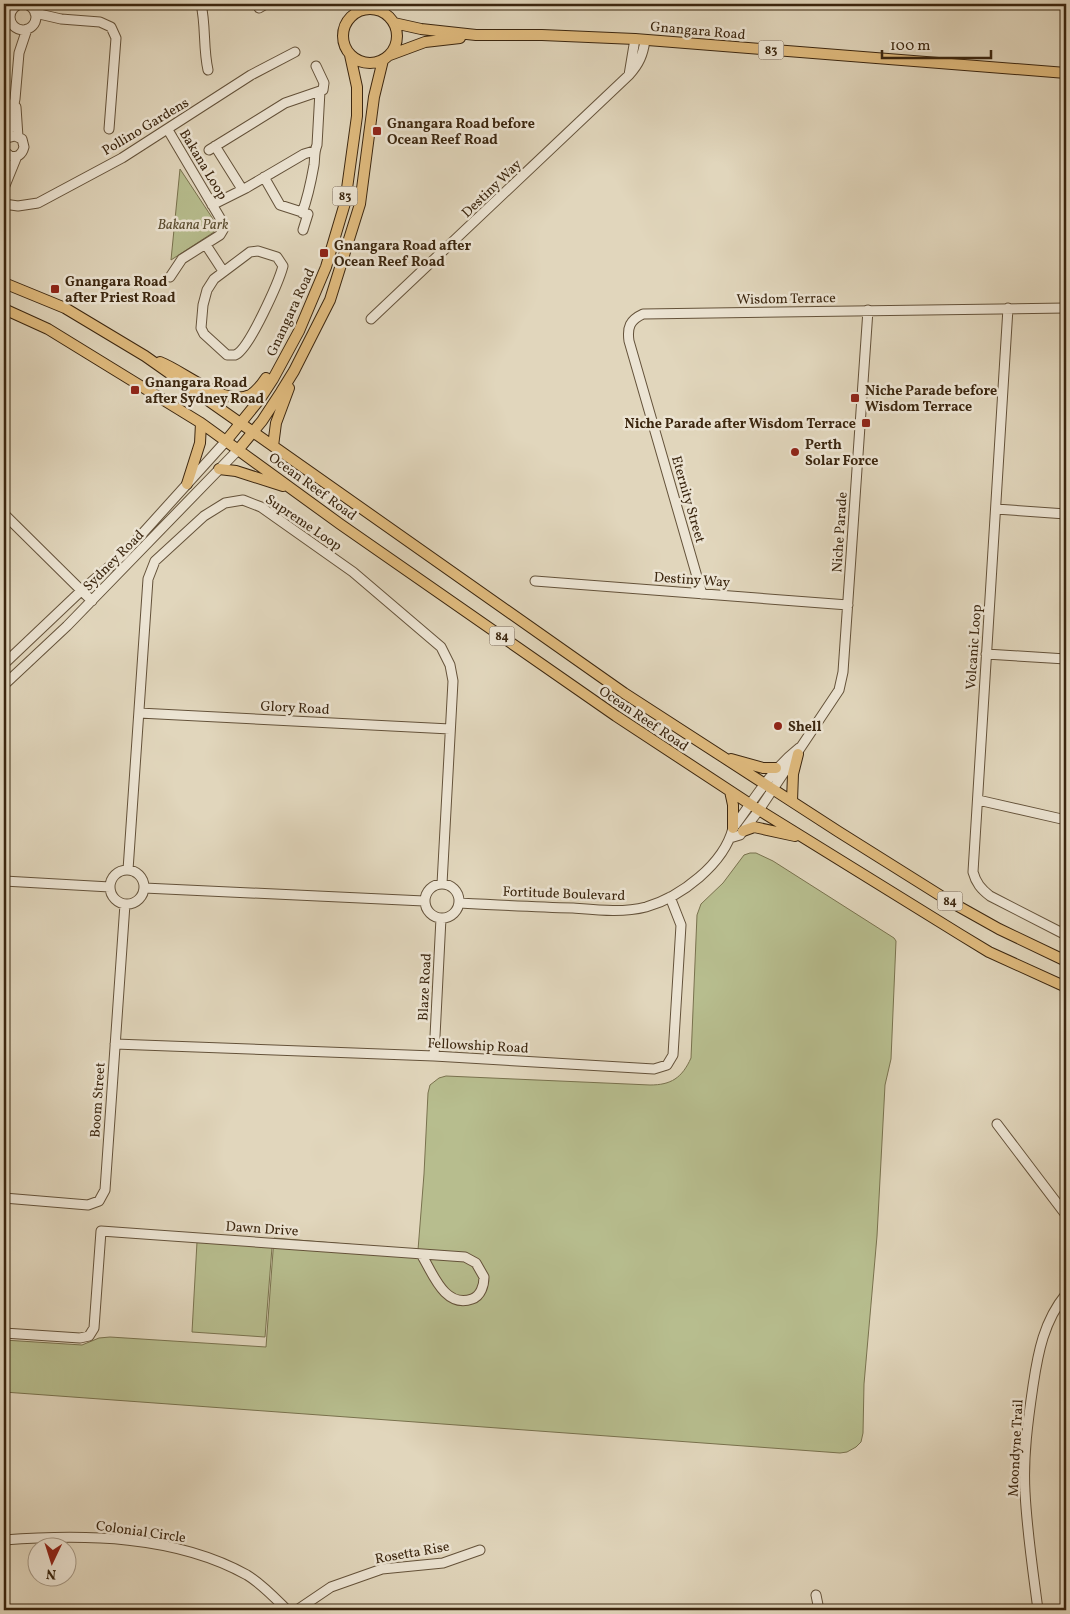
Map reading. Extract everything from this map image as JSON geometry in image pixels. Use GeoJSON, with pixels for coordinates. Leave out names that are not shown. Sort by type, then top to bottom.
{"type":"FeatureCollection","features":[{"type":"Feature","properties":{"kind":"main road"},"geometry":{"type":"LineString","coordinates":[[352,16],[359,4]]}},
{"type":"Feature","properties":{"kind":"main road"},"geometry":{"type":"LineString","coordinates":[[388,4],[392,21]]}},
{"type":"Feature","properties":{"kind":"main road","name":"83"},"geometry":{"type":"LineString","coordinates":[[376,10],[384,13],[392,21],[397,36],[396,43],[386,58],[370,63],[362,62],[350,55],[343,39],[347,23],[352,16],[359,12],[376,10]]}},
{"type":"Feature","properties":{"kind":"main road","name":"Gnangara Road"},"geometry":{"type":"LineString","coordinates":[[392,21],[421,29],[476,35],[542,35],[640,40],[1066,73]]}},
{"type":"Feature","properties":{"kind":"main road","name":"Gnangara Road"},"geometry":{"type":"LineString","coordinates":[[238,450],[282,392],[330,300],[360,204],[374,96],[386,58],[425,42],[476,35]]}},
{"type":"Feature","properties":{"kind":"main road","name":"Gnangara Road"},"geometry":{"type":"LineString","coordinates":[[226,441],[273,379],[299,331],[326,267],[344,203],[356,116],[357,88],[350,55]]}},
{"type":"Feature","properties":{"kind":"main road","name":"83"},"geometry":{"type":"LineString","coordinates":[[4,283],[65,308],[145,356],[173,367],[206,387],[237,398],[251,394],[259,388],[299,331]]}},
{"type":"Feature","properties":{"kind":"main road"},"geometry":{"type":"LineString","coordinates":[[4,309],[48,328],[201,423],[226,441]]}},
{"type":"Feature","properties":{"kind":"main road","name":"84"},"geometry":{"type":"LineString","coordinates":[[145,356],[240,424]]}},
{"type":"Feature","properties":{"kind":"main road"},"geometry":{"type":"LineString","coordinates":[[273,446],[276,423],[288,393],[294,371]]}},
{"type":"Feature","properties":{"kind":"main road"},"geometry":{"type":"LineString","coordinates":[[188,484],[200,443],[201,423]]}},
{"type":"Feature","properties":{"kind":"main road","name":"Ocean Reef Road"},"geometry":{"type":"LineString","coordinates":[[240,424],[624,693],[769,787],[982,920],[1066,961]]}},
{"type":"Feature","properties":{"kind":"main road","name":"Ocean Reef Road"},"geometry":{"type":"LineString","coordinates":[[226,441],[340,524],[616,716],[730,791],[929,917],[989,952],[1066,987]]}},
{"type":"Feature","properties":{"kind":"main road"},"geometry":{"type":"LineString","coordinates":[[219,469],[236,471],[294,489]]}},
{"type":"Feature","properties":{"kind":"main road"},"geometry":{"type":"LineString","coordinates":[[792,801],[793,774],[798,754]]}},
{"type":"Feature","properties":{"kind":"main road"},"geometry":{"type":"LineString","coordinates":[[723,757],[763,768],[776,768]]}},
{"type":"Feature","properties":{"kind":"main road"},"geometry":{"type":"LineString","coordinates":[[730,791],[735,832],[759,827],[804,837]]}},
{"type":"Feature","properties":{"kind":"street"},"geometry":{"type":"LineString","coordinates":[[4,4],[23,5],[36,13],[61,19],[100,22],[111,27],[116,38],[109,129]]}},
{"type":"Feature","properties":{"kind":"street"},"geometry":{"type":"LineString","coordinates":[[201,4],[204,19],[205,57],[208,70]]}},
{"type":"Feature","properties":{"kind":"street"},"geometry":{"type":"LineString","coordinates":[[19,53],[10,21],[11,14],[23,5]]}},
{"type":"Feature","properties":{"kind":"street"},"geometry":{"type":"LineString","coordinates":[[5,141],[15,99],[19,53],[36,13]]}},
{"type":"Feature","properties":{"kind":"street"},"geometry":{"type":"LineString","coordinates":[[10,21],[22,30],[61,19]]}},
{"type":"Feature","properties":{"kind":"street","name":"Destiny Way"},"geometry":{"type":"LineString","coordinates":[[371,319],[629,75],[640,40]]}},
{"type":"Feature","properties":{"kind":"street","name":"Pollino Gardens"},"geometry":{"type":"LineString","coordinates":[[4,204],[18,206],[38,204],[122,158],[251,75],[295,52]]}},
{"type":"Feature","properties":{"kind":"street"},"geometry":{"type":"LineString","coordinates":[[242,189],[212,148],[285,103],[323,90],[324,85],[316,66]]}},
{"type":"Feature","properties":{"kind":"street"},"geometry":{"type":"LineString","coordinates":[[302,213],[308,197],[314,151],[317,145],[320,91]]}},
{"type":"Feature","properties":{"kind":"street"},"geometry":{"type":"LineString","coordinates":[[15,99],[18,137]]}},
{"type":"Feature","properties":{"kind":"street","name":"Bakana Loop"},"geometry":{"type":"LineString","coordinates":[[168,130],[223,223],[223,230],[216,239],[182,259],[170,277]]}},
{"type":"Feature","properties":{"kind":"street"},"geometry":{"type":"LineString","coordinates":[[4,188],[17,156],[23,151],[24,147],[22,140],[18,137],[14,136],[5,141]]}},
{"type":"Feature","properties":{"kind":"street"},"geometry":{"type":"LineString","coordinates":[[212,205],[264,178],[304,154],[314,151]]}},
{"type":"Feature","properties":{"kind":"street"},"geometry":{"type":"LineString","coordinates":[[5,152],[13,157],[17,156]]}},
{"type":"Feature","properties":{"kind":"street"},"geometry":{"type":"LineString","coordinates":[[5,152],[9,176]]}},
{"type":"Feature","properties":{"kind":"street"},"geometry":{"type":"LineString","coordinates":[[264,178],[280,205],[308,214],[304,230]]}},
{"type":"Feature","properties":{"kind":"street"},"geometry":{"type":"LineString","coordinates":[[206,245],[223,271]]}},
{"type":"Feature","properties":{"kind":"street"},"geometry":{"type":"LineString","coordinates":[[258,251],[277,257],[284,266],[254,331],[243,348],[236,354],[227,355],[209,340],[201,328],[203,305],[207,290],[214,279],[223,271],[250,252],[258,251]]}},
{"type":"Feature","properties":{"kind":"street","name":"Volcanic Loop"},"geometry":{"type":"LineString","coordinates":[[1008,308],[973,872],[980,887],[990,896],[1066,935]]}},
{"type":"Feature","properties":{"kind":"street","name":"Wisdom Terrace"},"geometry":{"type":"LineString","coordinates":[[630,324],[634,318],[643,314],[1066,308]]}},
{"type":"Feature","properties":{"kind":"street","name":"Niche Parade"},"geometry":{"type":"LineString","coordinates":[[755,807],[769,787],[798,754],[839,690],[843,672],[868,310]]}},
{"type":"Feature","properties":{"kind":"street","name":"Eternity Street"},"geometry":{"type":"LineString","coordinates":[[630,324],[628,331],[629,341],[702,594]]}},
{"type":"Feature","properties":{"kind":"street","name":"Sydney Road"},"geometry":{"type":"LineString","coordinates":[[4,664],[122,555],[226,441]]}},
{"type":"Feature","properties":{"kind":"street","name":"Sydney Road"},"geometry":{"type":"LineString","coordinates":[[4,685],[92,601],[238,450]]}},
{"type":"Feature","properties":{"kind":"street","name":"Supreme Loop"},"geometry":{"type":"LineString","coordinates":[[128,870],[148,579],[156,561],[204,516],[225,502],[243,500],[261,507],[353,572],[440,647],[450,665],[453,681],[442,884]]}},
{"type":"Feature","properties":{"kind":"street"},"geometry":{"type":"LineString","coordinates":[[996,509],[1066,514]]}},
{"type":"Feature","properties":{"kind":"street"},"geometry":{"type":"LineString","coordinates":[[4,514],[92,601]]}},
{"type":"Feature","properties":{"kind":"street","name":"Destiny Way"},"geometry":{"type":"LineString","coordinates":[[535,581],[848,605]]}},
{"type":"Feature","properties":{"kind":"street"},"geometry":{"type":"LineString","coordinates":[[986,654],[1066,659]]}},
{"type":"Feature","properties":{"kind":"street","name":"Glory Road"},"geometry":{"type":"LineString","coordinates":[[139,713],[450,729]]}},
{"type":"Feature","properties":{"kind":"street","name":"Niche Parade"},"geometry":{"type":"LineString","coordinates":[[769,787],[776,768],[803,744]]}},
{"type":"Feature","properties":{"kind":"street"},"geometry":{"type":"LineString","coordinates":[[978,800],[1066,820]]}},
{"type":"Feature","properties":{"kind":"street","name":"Fortitude Boulevard"},"geometry":{"type":"LineString","coordinates":[[459,903],[612,910],[645,907],[688,888],[708,869],[755,807]]}},
{"type":"Feature","properties":{"kind":"street"},"geometry":{"type":"LineString","coordinates":[[128,870],[133,871],[142,878],[144,888],[140,899],[125,904],[113,898],[110,887],[113,876],[128,870]]}},
{"type":"Feature","properties":{"kind":"street"},"geometry":{"type":"LineString","coordinates":[[4,881],[110,887]]}},
{"type":"Feature","properties":{"kind":"street"},"geometry":{"type":"LineString","coordinates":[[442,884],[453,888],[459,903],[454,913],[441,918],[433,916],[428,912],[424,901],[432,887],[442,884]]}},
{"type":"Feature","properties":{"kind":"street"},"geometry":{"type":"LineString","coordinates":[[144,888],[424,901]]}},
{"type":"Feature","properties":{"kind":"street","name":"Fellowship Road"},"geometry":{"type":"LineString","coordinates":[[115,1044],[434,1056],[654,1069],[667,1066],[673,1055],[681,925],[670,897]]}},
{"type":"Feature","properties":{"kind":"street","name":"Boom Street"},"geometry":{"type":"LineString","coordinates":[[4,1198],[88,1205],[99,1201],[104,1190],[125,904]]}},
{"type":"Feature","properties":{"kind":"street","name":"Blaze Road"},"geometry":{"type":"LineString","coordinates":[[434,1056],[441,918]]}},
{"type":"Feature","properties":{"kind":"street"},"geometry":{"type":"LineString","coordinates":[[997,1124],[1066,1215]]}},
{"type":"Feature","properties":{"kind":"street","name":"Dawn Drive"},"geometry":{"type":"LineString","coordinates":[[4,1333],[80,1338],[89,1336],[94,1328],[101,1230],[465,1257],[476,1263],[484,1277],[482,1290],[478,1296],[471,1300],[457,1300],[440,1288],[421,1254]]}},
{"type":"Feature","properties":{"kind":"street","name":"Moondyne Trail"},"geometry":{"type":"LineString","coordinates":[[1038,1610],[1025,1491],[1026,1450],[1038,1353],[1046,1326],[1059,1302],[1066,1294]]}},
{"type":"Feature","properties":{"kind":"street","name":"Colonial Circle"},"geometry":{"type":"LineString","coordinates":[[4,1540],[84,1537],[174,1548],[213,1558],[249,1576],[275,1597],[287,1610]]}},
{"type":"Feature","properties":{"kind":"street","name":"Rosetta Rise"},"geometry":{"type":"LineString","coordinates":[[297,1610],[330,1586],[382,1569],[443,1563],[480,1550]]}},
{"type":"Feature","properties":{"kind":"street"},"geometry":{"type":"LineString","coordinates":[[816,1595],[818,1610]]}},
{"type":"Feature","properties":{"kind":"green space","name":"Bakana Park"},"geometry":{"type":"Polygon","coordinates":[[[180,169],[213,219],[214,232],[171,260],[180,169]]]}},
{"type":"Feature","properties":{"kind":"green space"},"geometry":{"type":"Polygon","coordinates":[[[756,853],[773,861],[896,941],[891,1059],[885,1085],[877,1236],[864,1384],[863,1433],[861,1442],[856,1447],[847,1452],[840,1453],[4,1392],[4,1340],[82,1345],[99,1338],[110,1337],[266,1347],[274,1238],[418,1250],[428,1093],[430,1085],[439,1078],[446,1076],[650,1085],[664,1084],[675,1079],[684,1071],[691,1058],[697,915],[701,904],[723,883],[744,855],[756,853]]]}},
{"type":"Feature","properties":{"kind":"green space"},"geometry":{"type":"Polygon","coordinates":[[[197,1242],[272,1247],[265,1337],[192,1332],[197,1242]]]}},
{"type":"Feature","properties":{"kind":"place","name":"Gnangara Road before Ocean Reef Road"},"geometry":{"type":"Point","coordinates":[377,131]}},
{"type":"Feature","properties":{"kind":"place","name":"Gnangara Road after Ocean Reef Road"},"geometry":{"type":"Point","coordinates":[324,253]}},
{"type":"Feature","properties":{"kind":"place","name":"Gnangara Road after Priest Road"},"geometry":{"type":"Point","coordinates":[55,289]}},
{"type":"Feature","properties":{"kind":"place","name":"Gnangara Road after Sydney Road"},"geometry":{"type":"Point","coordinates":[135,390]}},
{"type":"Feature","properties":{"kind":"place","name":"Niche Parade before Wisdom Terrace"},"geometry":{"type":"Point","coordinates":[855,398]}},
{"type":"Feature","properties":{"kind":"place","name":"Niche Parade after Wisdom Terrace"},"geometry":{"type":"Point","coordinates":[866,423]}},
{"type":"Feature","properties":{"kind":"place","name":"Perth Solar Force"},"geometry":{"type":"Point","coordinates":[795,452]}},
{"type":"Feature","properties":{"kind":"place","name":"Shell"},"geometry":{"type":"Point","coordinates":[778,726]}}]}
